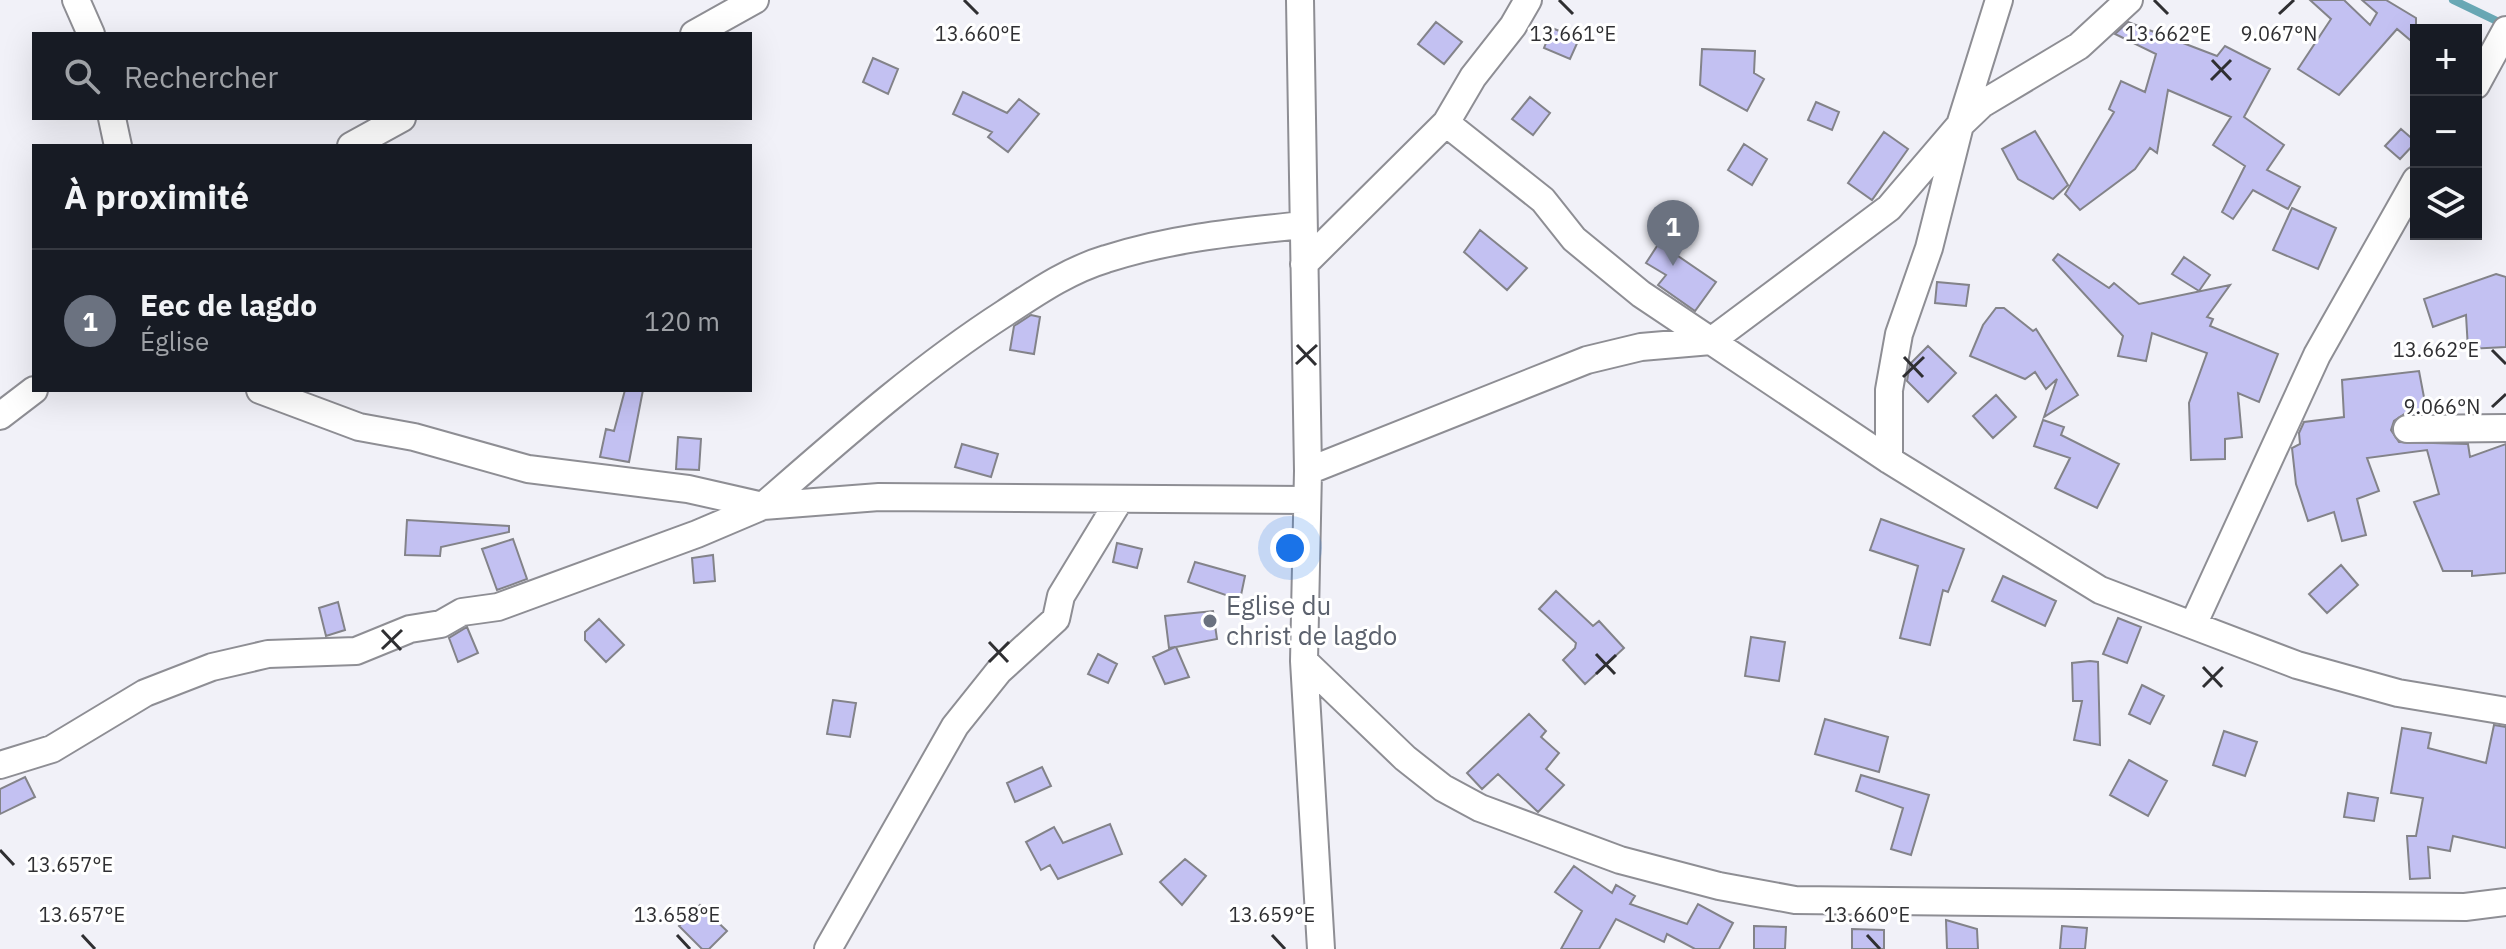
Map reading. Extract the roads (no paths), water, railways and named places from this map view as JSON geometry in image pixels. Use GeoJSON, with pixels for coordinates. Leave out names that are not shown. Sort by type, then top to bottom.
{"type":"FeatureCollection","features":[{"type":"Feature","properties":{"kind":"street"},"geometry":{"type":"LineString","coordinates":[[76,0],[90,32]]}},
{"type":"Feature","properties":{"kind":"street"},"geometry":{"type":"LineString","coordinates":[[698,32],[755,0]]}},
{"type":"Feature","properties":{"kind":"street"},"geometry":{"type":"LineString","coordinates":[[1300,0],[1308,471],[1304,661],[1321,949]]}},
{"type":"Feature","properties":{"kind":"street"},"geometry":{"type":"LineString","coordinates":[[1304,264],[1446,123],[1473,77],[1513,26],[1528,0]]}},
{"type":"Feature","properties":{"kind":"street"},"geometry":{"type":"LineString","coordinates":[[1889,460],[1889,390],[1899,334],[1929,248],[1960,125],[1999,0]]}},
{"type":"Feature","properties":{"kind":"street"},"geometry":{"type":"LineString","coordinates":[[1308,471],[1587,360],[1641,347],[1711,341],[1889,208],[1960,125],[2008,86],[2079,46],[2122,3]]}},
{"type":"Feature","properties":{"kind":"street"},"geometry":{"type":"LineString","coordinates":[[2482,74],[2506,30]]}},
{"type":"Feature","properties":{"kind":"street"},"geometry":{"type":"LineString","coordinates":[[112,120],[118,144]]}},
{"type":"Feature","properties":{"kind":"street"},"geometry":{"type":"LineString","coordinates":[[355,144],[398,120]]}},
{"type":"Feature","properties":{"kind":"street"},"geometry":{"type":"LineString","coordinates":[[1446,123],[1543,200],[1574,239],[1641,294],[1889,460],[2100,590],[2297,665],[2398,693],[2506,711]]}},
{"type":"Feature","properties":{"kind":"street"},"geometry":{"type":"LineString","coordinates":[[2193,625],[2317,355],[2410,191]]}},
{"type":"Feature","properties":{"kind":"street"},"geometry":{"type":"LineString","coordinates":[[0,765],[52,749],[145,693],[212,667],[268,654],[356,651],[410,629],[441,624],[462,612],[498,607],[697,534],[763,506],[896,391],[962,340],[1049,284],[1103,259],[1185,237],[1303,225]]}},
{"type":"Feature","properties":{"kind":"street"},"geometry":{"type":"LineString","coordinates":[[0,416],[32,392]]}},
{"type":"Feature","properties":{"kind":"street"},"geometry":{"type":"LineString","coordinates":[[265,392],[359,427],[414,437],[528,469],[688,489],[763,506],[879,497],[1306,500]]}},
{"type":"Feature","properties":{"kind":"street"},"geometry":{"type":"LineString","coordinates":[[2407,429],[2506,428]]}},
{"type":"Feature","properties":{"kind":"street"},"geometry":{"type":"LineString","coordinates":[[828,949],[955,726],[999,671],[1056,619],[1061,596],[1120,499]]}},
{"type":"Feature","properties":{"kind":"street"},"geometry":{"type":"LineString","coordinates":[[1304,661],[1405,758],[1455,795],[1480,808],[1620,860],[1719,886],[1795,900],[2465,907],[2506,902]]}},
{"type":"Feature","properties":{"kind":"waterway"},"geometry":{"type":"LineString","coordinates":[[2453,0],[2505,25]]}},
{"type":"Feature","properties":{"kind":"place","name":"Eec de lagdo"},"geometry":{"type":"Point","coordinates":[1673,266]}},
{"type":"Feature","properties":{"kind":"place","name":"Eglise du christ de lagdo"},"geometry":{"type":"Point","coordinates":[1210,621]}}]}
